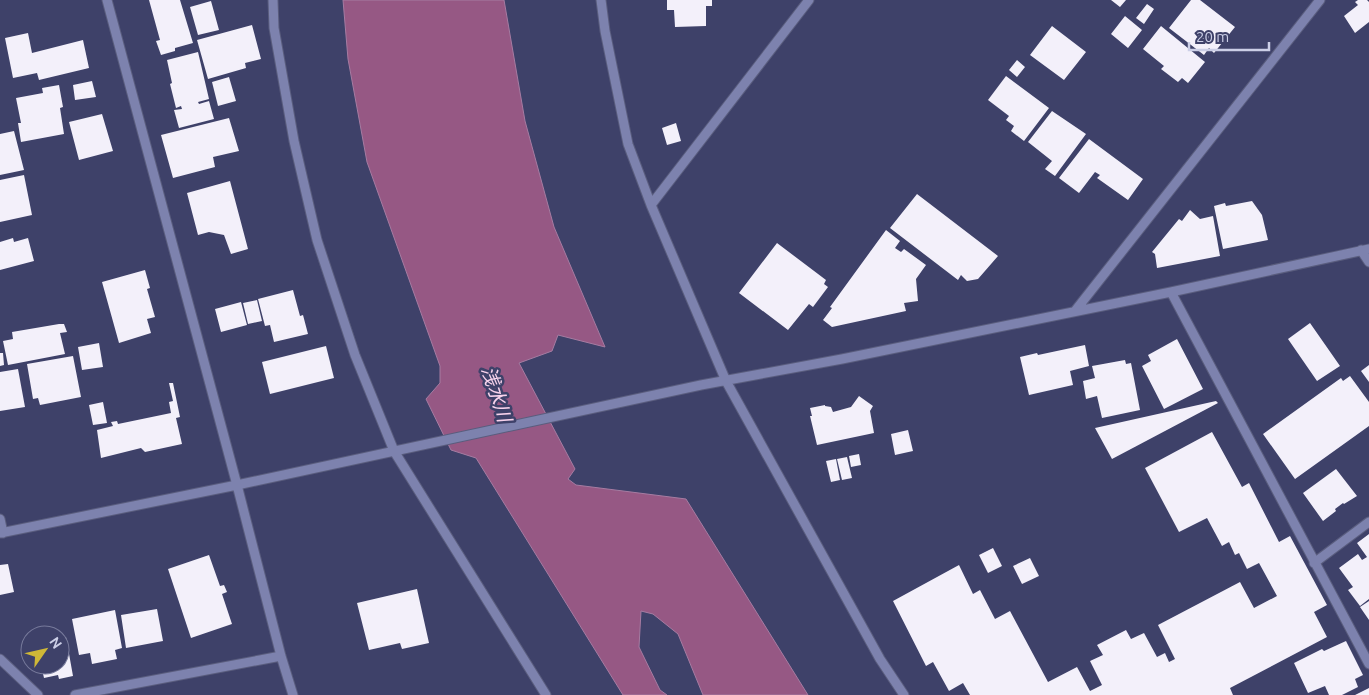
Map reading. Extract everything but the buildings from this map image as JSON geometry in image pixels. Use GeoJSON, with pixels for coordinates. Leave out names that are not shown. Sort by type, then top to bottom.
{"type":"FeatureCollection","features":[{"type":"Feature","properties":{"kind":"street"},"geometry":{"type":"LineString","coordinates":[[107,0],[281,656],[293,695]]}},
{"type":"Feature","properties":{"kind":"street"},"geometry":{"type":"LineString","coordinates":[[273,0],[274,28],[292,131],[317,240],[355,355],[394,451],[546,695]]}},
{"type":"Feature","properties":{"kind":"street"},"geometry":{"type":"LineString","coordinates":[[601,0],[604,31],[628,144],[651,205],[726,381],[880,659],[904,695]]}},
{"type":"Feature","properties":{"kind":"street"},"geometry":{"type":"LineString","coordinates":[[651,205],[809,0]]}},
{"type":"Feature","properties":{"kind":"street"},"geometry":{"type":"LineString","coordinates":[[1075,310],[1320,0]]}},
{"type":"Feature","properties":{"kind":"street"},"geometry":{"type":"LineString","coordinates":[[0,519],[1,533],[237,485],[700,385],[842,359],[1075,310],[1171,292],[1365,250],[1369,262]]}},
{"type":"Feature","properties":{"kind":"street"},"geometry":{"type":"LineString","coordinates":[[1171,292],[1369,664]]}},
{"type":"Feature","properties":{"kind":"street"},"geometry":{"type":"LineString","coordinates":[[1314,563],[1369,522]]}},
{"type":"Feature","properties":{"kind":"street"},"geometry":{"type":"LineString","coordinates":[[75,695],[281,656]]}},
{"type":"Feature","properties":{"kind":"street"},"geometry":{"type":"LineString","coordinates":[[0,659],[38,695]]}},
{"type":"Feature","properties":{"kind":"water","name":"浅水川"},"geometry":{"type":"Polygon","coordinates":[[[343,0],[504,0],[525,121],[554,227],[605,347],[558,335],[552,351],[519,363],[575,469],[568,479],[576,485],[686,499],[808,695],[703,695],[678,634],[653,614],[641,611],[639,647],[660,690],[667,695],[623,695],[476,458],[451,450],[426,399],[440,383],[440,366],[367,162],[348,59],[343,0]]]}}]}
